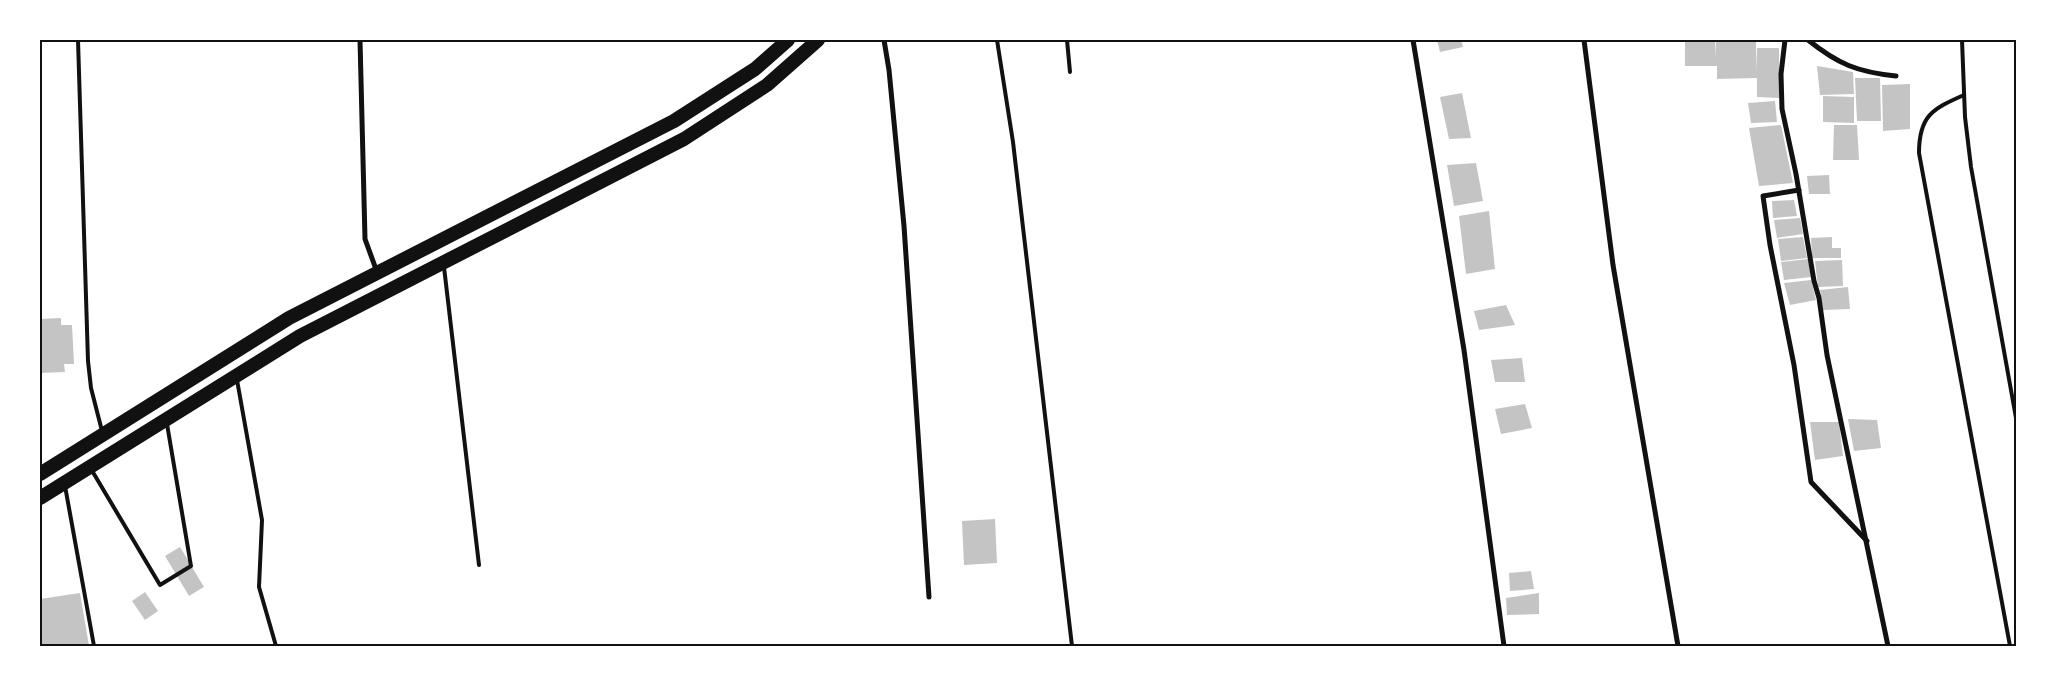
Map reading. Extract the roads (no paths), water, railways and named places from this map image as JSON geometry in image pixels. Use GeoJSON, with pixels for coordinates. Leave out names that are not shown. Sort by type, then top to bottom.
{"type":"FeatureCollection","features":[{"type":"Feature","properties":{"kind":"highway"},"geometry":{"type":"LineString","coordinates":[[40,474],[289,318],[674,121],[755,69],[788,40]]}},
{"type":"Feature","properties":{"kind":"highway"},"geometry":{"type":"LineString","coordinates":[[40,498],[300,336],[684,139],[767,85],[818,40]]}},
{"type":"Feature","properties":{"kind":"street"},"geometry":{"type":"LineString","coordinates":[[360,40],[365,239],[377,273]]}},
{"type":"Feature","properties":{"kind":"street"},"geometry":{"type":"LineString","coordinates":[[884,40],[889,70],[904,226],[929,597]]}},
{"type":"Feature","properties":{"kind":"street"},"geometry":{"type":"LineString","coordinates":[[1413,40],[1464,350],[1504,646]]}},
{"type":"Feature","properties":{"kind":"street"},"geometry":{"type":"LineString","coordinates":[[1584,40],[1614,265],[1678,646]]}},
{"type":"Feature","properties":{"kind":"street"},"geometry":{"type":"LineString","coordinates":[[1785,40],[1781,74],[1782,108],[1799,190],[1814,282],[1819,298],[1827,356],[1888,646]]}},
{"type":"Feature","properties":{"kind":"street"},"geometry":{"type":"LineString","coordinates":[[1808,40],[1846,66],[1867,73],[1896,76]]}},
{"type":"Feature","properties":{"kind":"street"},"geometry":{"type":"LineString","coordinates":[[1799,190],[1763,196],[1770,245],[1794,365],[1811,482],[1867,541]]}},
{"type":"Feature","properties":{"kind":"lane"},"geometry":{"type":"LineString","coordinates":[[78,40],[88,361],[91,388],[103,435]]}},
{"type":"Feature","properties":{"kind":"lane"},"geometry":{"type":"LineString","coordinates":[[997,40],[1015,162],[1072,646]]}},
{"type":"Feature","properties":{"kind":"lane"},"geometry":{"type":"LineString","coordinates":[[1067,40],[1070,72]]}},
{"type":"Feature","properties":{"kind":"lane"},"geometry":{"type":"LineString","coordinates":[[1962,40],[1964,95],[1971,167],[2016,418]]}},
{"type":"Feature","properties":{"kind":"lane"},"geometry":{"type":"LineString","coordinates":[[1964,95],[1940,105],[1925,118],[1919,137],[1919,153],[2010,646]]}},
{"type":"Feature","properties":{"kind":"lane"},"geometry":{"type":"LineString","coordinates":[[444,262],[479,566]]}},
{"type":"Feature","properties":{"kind":"lane"},"geometry":{"type":"LineString","coordinates":[[236,375],[262,520],[260,587],[276,646]]}},
{"type":"Feature","properties":{"kind":"lane"},"geometry":{"type":"LineString","coordinates":[[90,467],[160,585],[191,566],[166,419]]}},
{"type":"Feature","properties":{"kind":"lane"},"geometry":{"type":"LineString","coordinates":[[64,483],[94,646]]}}]}
